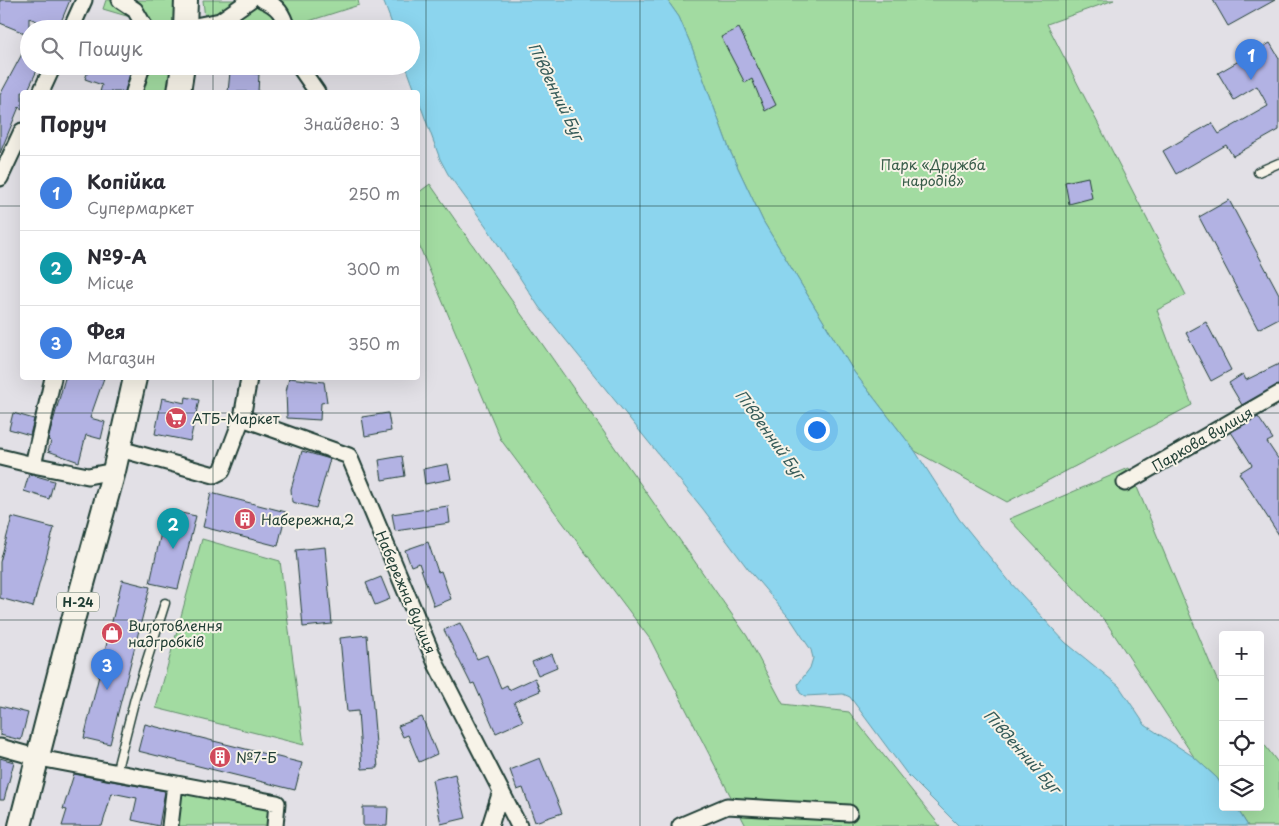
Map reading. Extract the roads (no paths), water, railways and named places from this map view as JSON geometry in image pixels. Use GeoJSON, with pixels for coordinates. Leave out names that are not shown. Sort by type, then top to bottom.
{"type":"FeatureCollection","features":[{"type":"Feature","properties":{"kind":"main road"},"geometry":{"type":"LineString","coordinates":[[185,20],[186,0]]}},
{"type":"Feature","properties":{"kind":"main road"},"geometry":{"type":"LineString","coordinates":[[179,90],[182,75]]}},
{"type":"Feature","properties":{"kind":"main road","name":"Н-24"},"geometry":{"type":"LineString","coordinates":[[20,826],[39,758],[70,631],[120,449],[135,380]]}},
{"type":"Feature","properties":{"kind":"street"},"geometry":{"type":"LineString","coordinates":[[75,20],[84,0]]}},
{"type":"Feature","properties":{"kind":"street"},"geometry":{"type":"LineString","coordinates":[[120,0],[135,10],[141,20]]}},
{"type":"Feature","properties":{"kind":"street"},"geometry":{"type":"LineString","coordinates":[[221,20],[250,0]]}},
{"type":"Feature","properties":{"kind":"street"},"geometry":{"type":"LineString","coordinates":[[263,0],[276,5],[285,20]]}},
{"type":"Feature","properties":{"kind":"street"},"geometry":{"type":"LineString","coordinates":[[42,90],[49,75]]}},
{"type":"Feature","properties":{"kind":"street"},"geometry":{"type":"LineString","coordinates":[[135,90],[139,75]]}},
{"type":"Feature","properties":{"kind":"street"},"geometry":{"type":"LineString","coordinates":[[305,75],[316,90]]}},
{"type":"Feature","properties":{"kind":"street"},"geometry":{"type":"LineString","coordinates":[[0,178],[20,135]]}},
{"type":"Feature","properties":{"kind":"street"},"geometry":{"type":"LineString","coordinates":[[33,465],[53,380]]}},
{"type":"Feature","properties":{"kind":"street"},"geometry":{"type":"LineString","coordinates":[[120,449],[214,475],[222,470],[242,418],[249,380]]}},
{"type":"Feature","properties":{"kind":"street","name":"Паркова вулиця"},"geometry":{"type":"LineString","coordinates":[[1125,484],[1279,394]]}},
{"type":"Feature","properties":{"kind":"street","name":"Набережна вулиця"},"geometry":{"type":"LineString","coordinates":[[242,418],[349,456],[437,666],[519,826]]}},
{"type":"Feature","properties":{"kind":"street"},"geometry":{"type":"LineString","coordinates":[[0,457],[88,476],[114,471]]}},
{"type":"Feature","properties":{"kind":"street"},"geometry":{"type":"LineString","coordinates":[[0,747],[39,758],[277,804],[275,826]]}},
{"type":"Feature","properties":{"kind":"street"},"geometry":{"type":"LineString","coordinates":[[170,826],[175,784]]}},
{"type":"Feature","properties":{"kind":"street"},"geometry":{"type":"LineString","coordinates":[[490,826],[501,791]]}},
{"type":"Feature","properties":{"kind":"street"},"geometry":{"type":"LineString","coordinates":[[680,826],[727,806],[849,813]]}},
{"type":"Feature","properties":{"kind":"lane"},"geometry":{"type":"LineString","coordinates":[[1258,172],[1279,163]]}},
{"type":"Feature","properties":{"kind":"lane"},"geometry":{"type":"LineString","coordinates":[[116,773],[135,698],[165,603]]}},
{"type":"Feature","properties":{"kind":"water","name":"Південний Буг"},"geometry":{"type":"Polygon","coordinates":[[[383,0],[667,0],[679,17],[730,151],[763,221],[854,372],[915,451],[959,519],[1010,582],[1065,642],[1119,686],[1145,725],[1194,757],[1217,778],[1219,781],[1219,811],[1239,811],[1248,826],[959,826],[907,774],[850,697],[843,694],[805,696],[800,693],[798,684],[810,668],[813,658],[811,650],[792,621],[748,569],[703,509],[539,307],[486,226],[448,174],[440,159],[420,104],[420,90],[415,90],[409,75],[420,75],[420,20],[391,20],[383,0]]]}},
{"type":"Feature","properties":{"kind":"place","name":"Копійка"},"geometry":{"type":"Point","coordinates":[1251,80]}},
{"type":"Feature","properties":{"kind":"place","name":"АТБ-Маркет"},"geometry":{"type":"Point","coordinates":[176,418]}},
{"type":"Feature","properties":{"kind":"place","name":"Набережна,2"},"geometry":{"type":"Point","coordinates":[245,519]}},
{"type":"Feature","properties":{"kind":"place","name":"№9-А"},"geometry":{"type":"Point","coordinates":[173,549]}},
{"type":"Feature","properties":{"kind":"place","name":"Виготовлення надгробків"},"geometry":{"type":"Point","coordinates":[112,633]}},
{"type":"Feature","properties":{"kind":"place","name":"Фея"},"geometry":{"type":"Point","coordinates":[107,690]}},
{"type":"Feature","properties":{"kind":"place","name":"№7-Б"},"geometry":{"type":"Point","coordinates":[220,757]}},
{"type":"Feature","properties":{"kind":"park label","name":"Парк «Дружба народів»"},"geometry":{"type":"Point","coordinates":[933,172]}}]}
